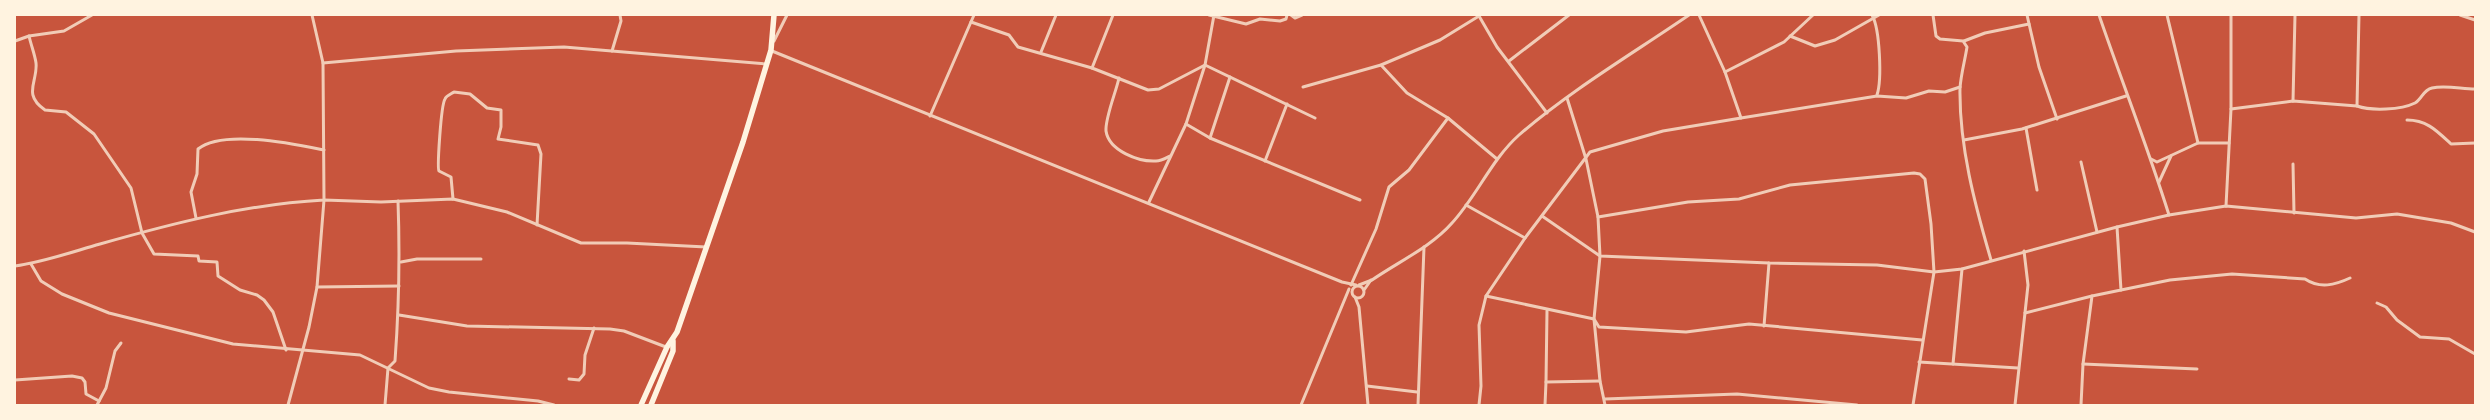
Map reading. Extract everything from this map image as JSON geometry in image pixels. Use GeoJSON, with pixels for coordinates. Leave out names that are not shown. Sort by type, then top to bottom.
{"type":"FeatureCollection","features":[{"type":"Feature","properties":{"kind":"highway"},"geometry":{"type":"LineString","coordinates":[[651,405],[673,351],[673,341],[743,142],[772,47],[774,15]]}},
{"type":"Feature","properties":{"kind":"highway"},"geometry":{"type":"LineString","coordinates":[[642,405],[666,348],[673,341]]}},
{"type":"Feature","properties":{"kind":"street"},"geometry":{"type":"LineString","coordinates":[[15,41],[29,36],[64,31],[92,15]]}},
{"type":"Feature","properties":{"kind":"street"},"geometry":{"type":"LineString","coordinates":[[288,405],[316,287],[324,200],[323,63],[312,15]]}},
{"type":"Feature","properties":{"kind":"street"},"geometry":{"type":"LineString","coordinates":[[612,51],[621,21],[620,15]]}},
{"type":"Feature","properties":{"kind":"street"},"geometry":{"type":"LineString","coordinates":[[787,15],[772,47],[930,116],[1149,202],[1351,285],[1372,280],[1424,246],[1448,227],[1466,205],[1497,159],[1519,135],[1567,98],[1689,15]]}},
{"type":"Feature","properties":{"kind":"street"},"geometry":{"type":"LineString","coordinates":[[930,116],[974,15]]}},
{"type":"Feature","properties":{"kind":"street"},"geometry":{"type":"LineString","coordinates":[[1041,52],[1056,15]]}},
{"type":"Feature","properties":{"kind":"street"},"geometry":{"type":"LineString","coordinates":[[1092,68],[1113,15]]}},
{"type":"Feature","properties":{"kind":"street"},"geometry":{"type":"LineString","coordinates":[[1209,15],[1246,24],[1260,19],[1280,21],[1286,19],[1289,15],[1295,18],[1302,15]]}},
{"type":"Feature","properties":{"kind":"street"},"geometry":{"type":"LineString","coordinates":[[1509,61],[1569,15]]}},
{"type":"Feature","properties":{"kind":"street"},"geometry":{"type":"LineString","coordinates":[[1699,15],[1725,72],[1741,118]]}},
{"type":"Feature","properties":{"kind":"street"},"geometry":{"type":"LineString","coordinates":[[1725,72],[1784,42],[1813,15]]}},
{"type":"Feature","properties":{"kind":"street"},"geometry":{"type":"LineString","coordinates":[[1790,36],[1815,46],[1835,40],[1879,15]]}},
{"type":"Feature","properties":{"kind":"street"},"geometry":{"type":"LineString","coordinates":[[1933,15],[1934,32],[1940,39],[1963,41],[1985,33],[2029,24]]}},
{"type":"Feature","properties":{"kind":"street"},"geometry":{"type":"LineString","coordinates":[[2027,15],[2039,67],[2057,119]]}},
{"type":"Feature","properties":{"kind":"street"},"geometry":{"type":"LineString","coordinates":[[2099,15],[2126,96],[2152,159],[2169,215]]}},
{"type":"Feature","properties":{"kind":"street"},"geometry":{"type":"LineString","coordinates":[[2167,15],[2198,143]]}},
{"type":"Feature","properties":{"kind":"street"},"geometry":{"type":"LineString","coordinates":[[2226,206],[2231,109],[2231,15]]}},
{"type":"Feature","properties":{"kind":"street"},"geometry":{"type":"LineString","coordinates":[[2293,101],[2296,15]]}},
{"type":"Feature","properties":{"kind":"street"},"geometry":{"type":"LineString","coordinates":[[2357,106],[2359,15]]}},
{"type":"Feature","properties":{"kind":"street"},"geometry":{"type":"LineString","coordinates":[[2460,15],[2475,20]]}},
{"type":"Feature","properties":{"kind":"street"},"geometry":{"type":"LineString","coordinates":[[1149,202],[1186,124],[1205,66],[1214,16]]}},
{"type":"Feature","properties":{"kind":"street"},"geometry":{"type":"LineString","coordinates":[[1303,87],[1381,65],[1440,40],[1479,16],[1496,47],[1509,61],[1547,113]]}},
{"type":"Feature","properties":{"kind":"street"},"geometry":{"type":"LineString","coordinates":[[1873,17],[1881,82],[1877,96]]}},
{"type":"Feature","properties":{"kind":"street"},"geometry":{"type":"LineString","coordinates":[[972,22],[1008,35],[1018,47],[1092,68],[1154,90],[1205,66],[1315,118]]}},
{"type":"Feature","properties":{"kind":"street"},"geometry":{"type":"LineString","coordinates":[[29,36],[36,64],[32,91],[37,100],[45,110],[66,112],[94,134],[131,188],[142,234],[154,254],[198,256],[199,261],[218,262],[218,276],[243,292],[257,294],[273,312],[286,350]]}},
{"type":"Feature","properties":{"kind":"street"},"geometry":{"type":"LineString","coordinates":[[1963,41],[1967,46],[1960,87],[1964,140],[1973,195],[1991,260]]}},
{"type":"Feature","properties":{"kind":"street"},"geometry":{"type":"LineString","coordinates":[[323,63],[512,48],[564,47],[766,64]]}},
{"type":"Feature","properties":{"kind":"street"},"geometry":{"type":"LineString","coordinates":[[1381,65],[1407,93],[1448,118],[1497,159]]}},
{"type":"Feature","properties":{"kind":"street"},"geometry":{"type":"LineString","coordinates":[[1210,138],[1230,77]]}},
{"type":"Feature","properties":{"kind":"street"},"geometry":{"type":"LineString","coordinates":[[1119,78],[1106,128],[1111,141],[1124,154],[1151,161],[1158,161],[1171,156]]}},
{"type":"Feature","properties":{"kind":"street"},"geometry":{"type":"LineString","coordinates":[[1479,405],[1481,386],[1479,325],[1486,296],[1525,238],[1590,152],[1663,131],[1877,96],[1906,98],[1928,91],[1946,92],[1960,87]]}},
{"type":"Feature","properties":{"kind":"street"},"geometry":{"type":"LineString","coordinates":[[2231,109],[2293,101],[2357,106],[2367,110],[2412,104],[2426,90],[2434,87],[2475,90]]}},
{"type":"Feature","properties":{"kind":"street"},"geometry":{"type":"LineString","coordinates":[[453,200],[451,178],[440,172],[437,164],[441,149],[440,128],[443,102],[454,92],[470,94],[487,108],[501,110],[501,127],[498,139],[538,145],[541,154],[537,225]]}},
{"type":"Feature","properties":{"kind":"street"},"geometry":{"type":"LineString","coordinates":[[1964,140],[2026,128],[2126,96]]}},
{"type":"Feature","properties":{"kind":"street"},"geometry":{"type":"LineString","coordinates":[[1567,98],[1586,159],[1598,217],[1600,256],[1594,319],[1600,381],[1605,405]]}},
{"type":"Feature","properties":{"kind":"street"},"geometry":{"type":"LineString","coordinates":[[1265,161],[1287,104]]}},
{"type":"Feature","properties":{"kind":"street"},"geometry":{"type":"LineString","coordinates":[[1351,285],[1376,230],[1389,187],[1409,170],[1448,118]]}},
{"type":"Feature","properties":{"kind":"street"},"geometry":{"type":"LineString","coordinates":[[2408,120],[2430,124],[2451,144],[2475,143]]}},
{"type":"Feature","properties":{"kind":"street"},"geometry":{"type":"LineString","coordinates":[[1186,124],[1210,138],[1360,200]]}},
{"type":"Feature","properties":{"kind":"street"},"geometry":{"type":"LineString","coordinates":[[2026,128],[2037,190]]}},
{"type":"Feature","properties":{"kind":"street"},"geometry":{"type":"LineString","coordinates":[[196,218],[190,192],[197,174],[198,149],[204,144],[215,141],[273,140],[324,150]]}},
{"type":"Feature","properties":{"kind":"street"},"geometry":{"type":"LineString","coordinates":[[2152,159],[2157,162],[2198,143],[2229,143]]}},
{"type":"Feature","properties":{"kind":"street"},"geometry":{"type":"LineString","coordinates":[[2159,183],[2172,156]]}},
{"type":"Feature","properties":{"kind":"street"},"geometry":{"type":"LineString","coordinates":[[2081,162],[2097,232]]}},
{"type":"Feature","properties":{"kind":"street"},"geometry":{"type":"LineString","coordinates":[[2293,164],[2294,213]]}},
{"type":"Feature","properties":{"kind":"street"},"geometry":{"type":"LineString","coordinates":[[1598,217],[1688,202],[1739,199],[1790,185],[1914,172],[1920,174],[1925,179],[1932,224],[1934,272],[1913,405]]}},
{"type":"Feature","properties":{"kind":"street"},"geometry":{"type":"LineString","coordinates":[[15,266],[31,264],[196,218],[285,202],[324,200],[398,202],[453,200],[507,212],[580,243],[627,242],[706,247]]}},
{"type":"Feature","properties":{"kind":"street"},"geometry":{"type":"LineString","coordinates":[[385,405],[388,368],[395,361],[399,315],[401,262],[398,202]]}},
{"type":"Feature","properties":{"kind":"street"},"geometry":{"type":"LineString","coordinates":[[1466,205],[1525,238]]}},
{"type":"Feature","properties":{"kind":"street"},"geometry":{"type":"LineString","coordinates":[[1542,216],[1600,256],[1769,263],[1892,265],[1934,272],[1962,269],[2024,251],[2169,215],[2226,206],[2356,218],[2396,214],[2451,224],[2475,232]]}},
{"type":"Feature","properties":{"kind":"street"},"geometry":{"type":"LineString","coordinates":[[2117,227],[2121,290]]}},
{"type":"Feature","properties":{"kind":"street"},"geometry":{"type":"LineString","coordinates":[[1418,405],[1424,246]]}},
{"type":"Feature","properties":{"kind":"street"},"geometry":{"type":"LineString","coordinates":[[2015,405],[2028,285],[2024,251]]}},
{"type":"Feature","properties":{"kind":"street"},"geometry":{"type":"LineString","coordinates":[[401,262],[417,259],[481,259]]}},
{"type":"Feature","properties":{"kind":"street"},"geometry":{"type":"LineString","coordinates":[[1764,326],[1769,263]]}},
{"type":"Feature","properties":{"kind":"street"},"geometry":{"type":"LineString","coordinates":[[31,264],[41,281],[62,294],[109,313],[233,344],[360,355],[429,388],[449,392],[538,401],[554,405]]}},
{"type":"Feature","properties":{"kind":"street"},"geometry":{"type":"LineString","coordinates":[[1953,364],[1962,269]]}},
{"type":"Feature","properties":{"kind":"street"},"geometry":{"type":"LineString","coordinates":[[2025,313],[2092,296],[2170,280],[2232,274],[2305,279],[2311,283],[2333,286],[2350,278]]}},
{"type":"Feature","properties":{"kind":"street"},"geometry":{"type":"LineString","coordinates":[[1359,307],[1364,290],[1372,280]]}},
{"type":"Feature","properties":{"kind":"street"},"geometry":{"type":"LineString","coordinates":[[1342,282],[1355,297],[1359,307],[1368,405]]}},
{"type":"Feature","properties":{"kind":"street"},"geometry":{"type":"LineString","coordinates":[[1357,285],[1364,290]]}},
{"type":"Feature","properties":{"kind":"street"},"geometry":{"type":"LineString","coordinates":[[1301,405],[1350,291],[1357,285]]}},
{"type":"Feature","properties":{"kind":"street"},"geometry":{"type":"LineString","coordinates":[[316,287],[399,286]]}},
{"type":"Feature","properties":{"kind":"street"},"geometry":{"type":"LineString","coordinates":[[1486,296],[1547,311],[1594,319],[1600,327],[1686,332],[1742,325],[1922,340]]}},
{"type":"Feature","properties":{"kind":"street"},"geometry":{"type":"LineString","coordinates":[[2082,405],[2083,364],[2092,296]]}},
{"type":"Feature","properties":{"kind":"street"},"geometry":{"type":"LineString","coordinates":[[1355,297],[1362,297]]}},
{"type":"Feature","properties":{"kind":"street"},"geometry":{"type":"LineString","coordinates":[[2377,303],[2386,307],[2397,320],[2420,337],[2449,339],[2475,354]]}},
{"type":"Feature","properties":{"kind":"street"},"geometry":{"type":"LineString","coordinates":[[1545,405],[1547,311]]}},
{"type":"Feature","properties":{"kind":"street"},"geometry":{"type":"LineString","coordinates":[[399,315],[476,326],[594,328],[624,331],[673,351]]}},
{"type":"Feature","properties":{"kind":"street"},"geometry":{"type":"LineString","coordinates":[[568,378],[578,380],[584,374],[585,355],[594,328]]}},
{"type":"Feature","properties":{"kind":"street"},"geometry":{"type":"LineString","coordinates":[[15,380],[76,376],[85,382],[86,394],[98,403],[106,388],[115,351],[121,343]]}},
{"type":"Feature","properties":{"kind":"street"},"geometry":{"type":"LineString","coordinates":[[1919,362],[2018,368]]}},
{"type":"Feature","properties":{"kind":"street"},"geometry":{"type":"LineString","coordinates":[[2083,364],[2197,369]]}},
{"type":"Feature","properties":{"kind":"street"},"geometry":{"type":"LineString","coordinates":[[1546,382],[1600,381]]}},
{"type":"Feature","properties":{"kind":"street"},"geometry":{"type":"LineString","coordinates":[[1367,386],[1417,392]]}},
{"type":"Feature","properties":{"kind":"street"},"geometry":{"type":"LineString","coordinates":[[1605,400],[1737,394],[1857,405]]}}]}
